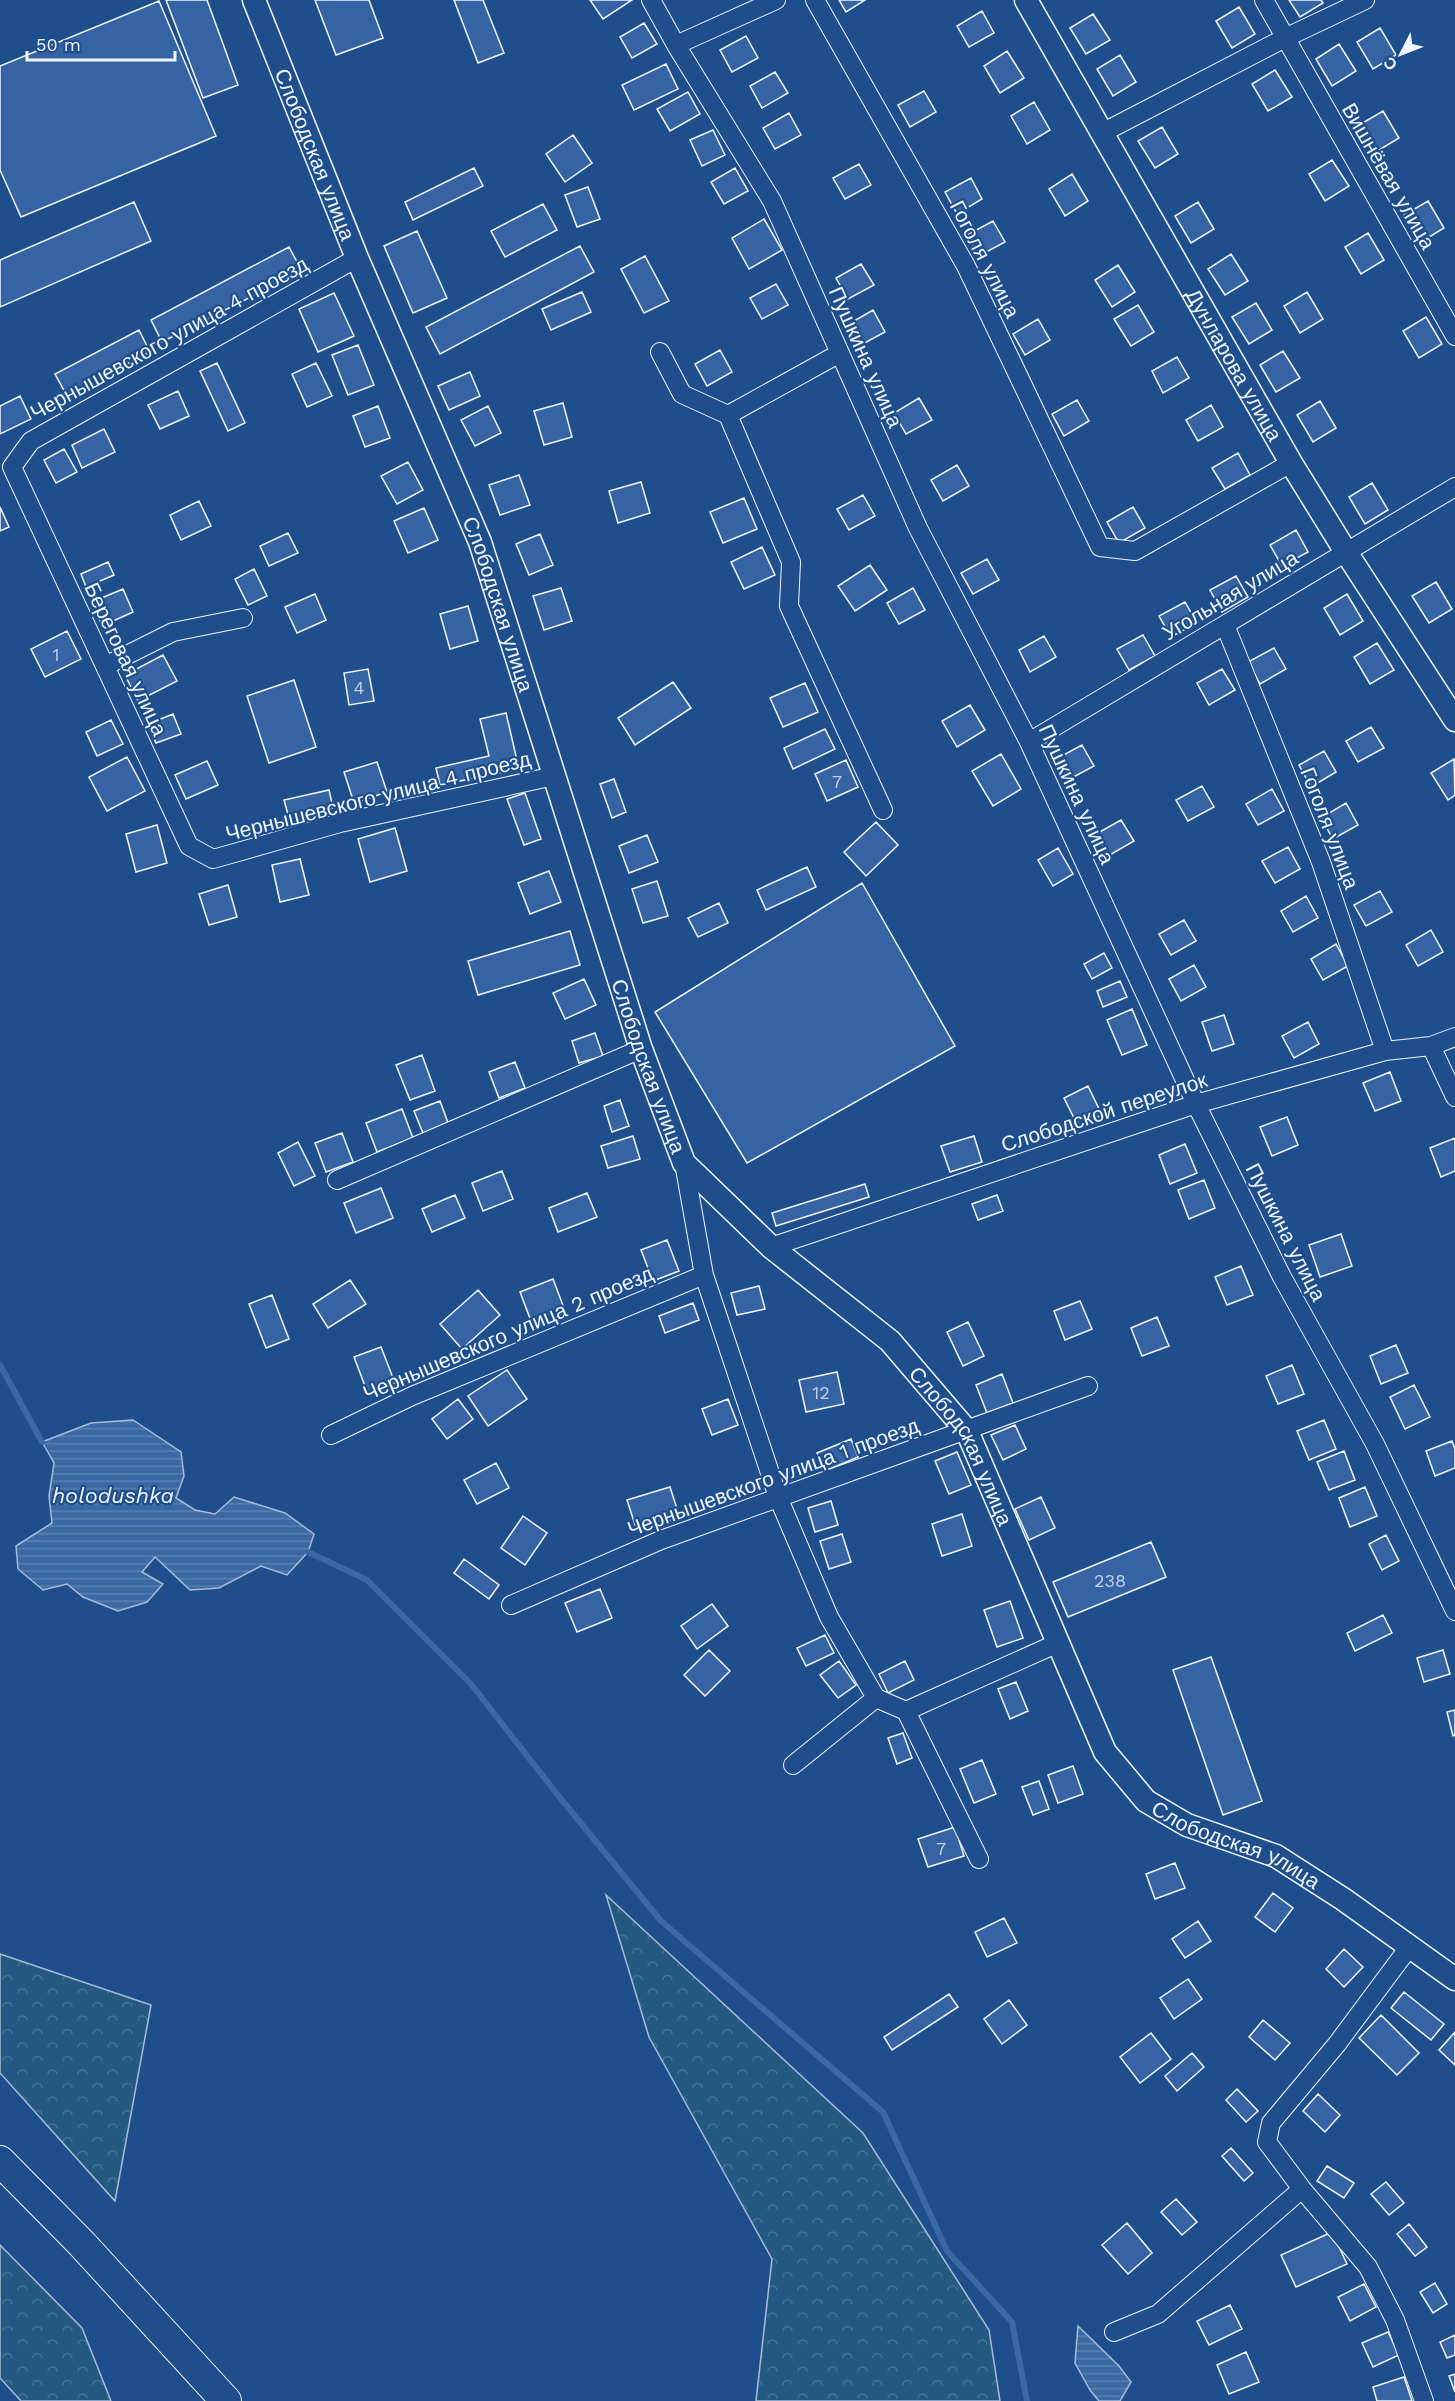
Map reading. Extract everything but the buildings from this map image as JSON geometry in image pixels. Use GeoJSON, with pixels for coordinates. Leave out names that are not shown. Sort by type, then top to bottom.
{"type":"FeatureCollection","features":[{"type":"Feature","properties":{"kind":"highway"},"geometry":{"type":"LineString","coordinates":[[0,2161],[82,2244],[226,2401]]}},
{"type":"Feature","properties":{"kind":"highway"},"geometry":{"type":"LineString","coordinates":[[0,2184],[201,2401]]}},
{"type":"Feature","properties":{"kind":"street","name":"Слободская улица"},"geometry":{"type":"LineString","coordinates":[[254,0],[357,258],[480,542],[641,1049],[684,1162],[771,1247],[890,1341],[967,1431],[1105,1752],[1146,1801],[1188,1825],[1276,1856],[1455,1979]]}},
{"type":"Feature","properties":{"kind":"street","name":"Пушкина улица"},"geometry":{"type":"LineString","coordinates":[[651,0],[772,201],[918,528],[1029,742],[1196,1104],[1282,1277],[1375,1444],[1455,1611]]}},
{"type":"Feature","properties":{"kind":"street"},"geometry":{"type":"LineString","coordinates":[[676,45],[776,0]]}},
{"type":"Feature","properties":{"kind":"street","name":"Гоголя улица"},"geometry":{"type":"LineString","coordinates":[[815,0],[966,266],[1100,547],[1136,551],[1292,463]]}},
{"type":"Feature","properties":{"kind":"street","name":"Дунларова улица"},"geometry":{"type":"LineString","coordinates":[[1026,0],[1292,463],[1346,552],[1455,720]]}},
{"type":"Feature","properties":{"kind":"street","name":"Вишнёвая улица"},"geometry":{"type":"LineString","coordinates":[[1264,0],[1455,336]]}},
{"type":"Feature","properties":{"kind":"street"},"geometry":{"type":"LineString","coordinates":[[1102,133],[1285,38],[1365,0]]}},
{"type":"Feature","properties":{"kind":"street","name":"Чернышевского улица 4 проезд"},"geometry":{"type":"LineString","coordinates":[[12,467],[32,441],[357,258]]}},
{"type":"Feature","properties":{"kind":"street"},"geometry":{"type":"LineString","coordinates":[[660,352],[682,394],[728,415],[791,562],[789,606],[883,810]]}},
{"type":"Feature","properties":{"kind":"street"},"geometry":{"type":"LineString","coordinates":[[728,415],[840,353]]}},
{"type":"Feature","properties":{"kind":"street","name":"Береговая улица"},"geometry":{"type":"LineString","coordinates":[[12,467],[189,846],[213,859]]}},
{"type":"Feature","properties":{"kind":"street","name":"Угольная улица"},"geometry":{"type":"LineString","coordinates":[[1029,742],[1455,487]]}},
{"type":"Feature","properties":{"kind":"street"},"geometry":{"type":"LineString","coordinates":[[105,666],[173,632],[243,618]]}},
{"type":"Feature","properties":{"kind":"street","name":"Гоголя улица"},"geometry":{"type":"LineString","coordinates":[[1225,625],[1321,862],[1385,1051]]}},
{"type":"Feature","properties":{"kind":"street","name":"Чернышевского улица 4 проезд"},"geometry":{"type":"LineString","coordinates":[[213,859],[340,823],[554,776]]}},
{"type":"Feature","properties":{"kind":"street","name":"Слободской переулок"},"geometry":{"type":"LineString","coordinates":[[771,1247],[1196,1104],[1385,1051],[1431,1046],[1455,1037]]}},
{"type":"Feature","properties":{"kind":"street"},"geometry":{"type":"LineString","coordinates":[[1431,1046],[1455,1096]]}},
{"type":"Feature","properties":{"kind":"street"},"geometry":{"type":"LineString","coordinates":[[337,1180],[641,1049]]}},
{"type":"Feature","properties":{"kind":"street"},"geometry":{"type":"LineString","coordinates":[[684,1162],[704,1275],[778,1497],[829,1617],[876,1698],[906,1711],[979,1859]]}},
{"type":"Feature","properties":{"kind":"street","name":"Чернышевского улица 2 проезд"},"geometry":{"type":"LineString","coordinates":[[331,1435],[423,1391],[704,1275]]}},
{"type":"Feature","properties":{"kind":"street","name":"Чернышевского улица 1 проезд"},"geometry":{"type":"LineString","coordinates":[[511,1605],[661,1540],[1088,1386]]}},
{"type":"Feature","properties":{"kind":"street"},"geometry":{"type":"LineString","coordinates":[[906,1711],[1058,1644]]}},
{"type":"Feature","properties":{"kind":"street"},"geometry":{"type":"LineString","coordinates":[[793,1765],[876,1698]]}},
{"type":"Feature","properties":{"kind":"street"},"geometry":{"type":"LineString","coordinates":[[1410,1946],[1337,2044],[1271,2123],[1267,2142],[1368,2267],[1395,2320],[1424,2401]]}},
{"type":"Feature","properties":{"kind":"street"},"geometry":{"type":"LineString","coordinates":[[1114,2332],[1158,2314],[1302,2188]]}},
{"type":"Feature","properties":{"kind":"green space"},"geometry":{"type":"Polygon","coordinates":[[[606,1895],[863,2133],[989,2330],[1000,2401],[756,2401],[772,2259],[649,2037],[606,1895]]]}},
{"type":"Feature","properties":{"kind":"green space"},"geometry":{"type":"Polygon","coordinates":[[[0,1954],[151,2005],[115,2201],[0,2073],[0,1954]]]}},
{"type":"Feature","properties":{"kind":"green space"},"geometry":{"type":"Polygon","coordinates":[[[0,2245],[82,2328],[111,2401],[21,2401],[0,2378],[0,2245]]]}},
{"type":"Feature","properties":{"kind":"water","name":"holodushka"},"geometry":{"type":"Polygon","coordinates":[[[133,1420],[181,1452],[184,1476],[176,1498],[195,1510],[215,1514],[234,1497],[285,1513],[314,1534],[308,1552],[287,1575],[261,1566],[219,1588],[190,1590],[155,1557],[142,1572],[163,1584],[147,1602],[118,1611],[83,1597],[67,1584],[43,1590],[18,1569],[16,1546],[52,1523],[49,1496],[54,1463],[42,1442],[91,1423],[133,1420]]]}},
{"type":"Feature","properties":{"kind":"water"},"geometry":{"type":"Polygon","coordinates":[[[1078,2326],[1119,2366],[1131,2382],[1120,2401],[1099,2401],[1090,2390],[1075,2363],[1078,2326]]]}},
{"type":"Feature","properties":{"kind":"waterway"},"geometry":{"type":"LineString","coordinates":[[0,1365],[42,1442]]}},
{"type":"Feature","properties":{"kind":"waterway"},"geometry":{"type":"LineString","coordinates":[[308,1552],[367,1580],[471,1684],[661,1921],[883,2112],[947,2251],[1012,2322],[1027,2401]]}}]}
